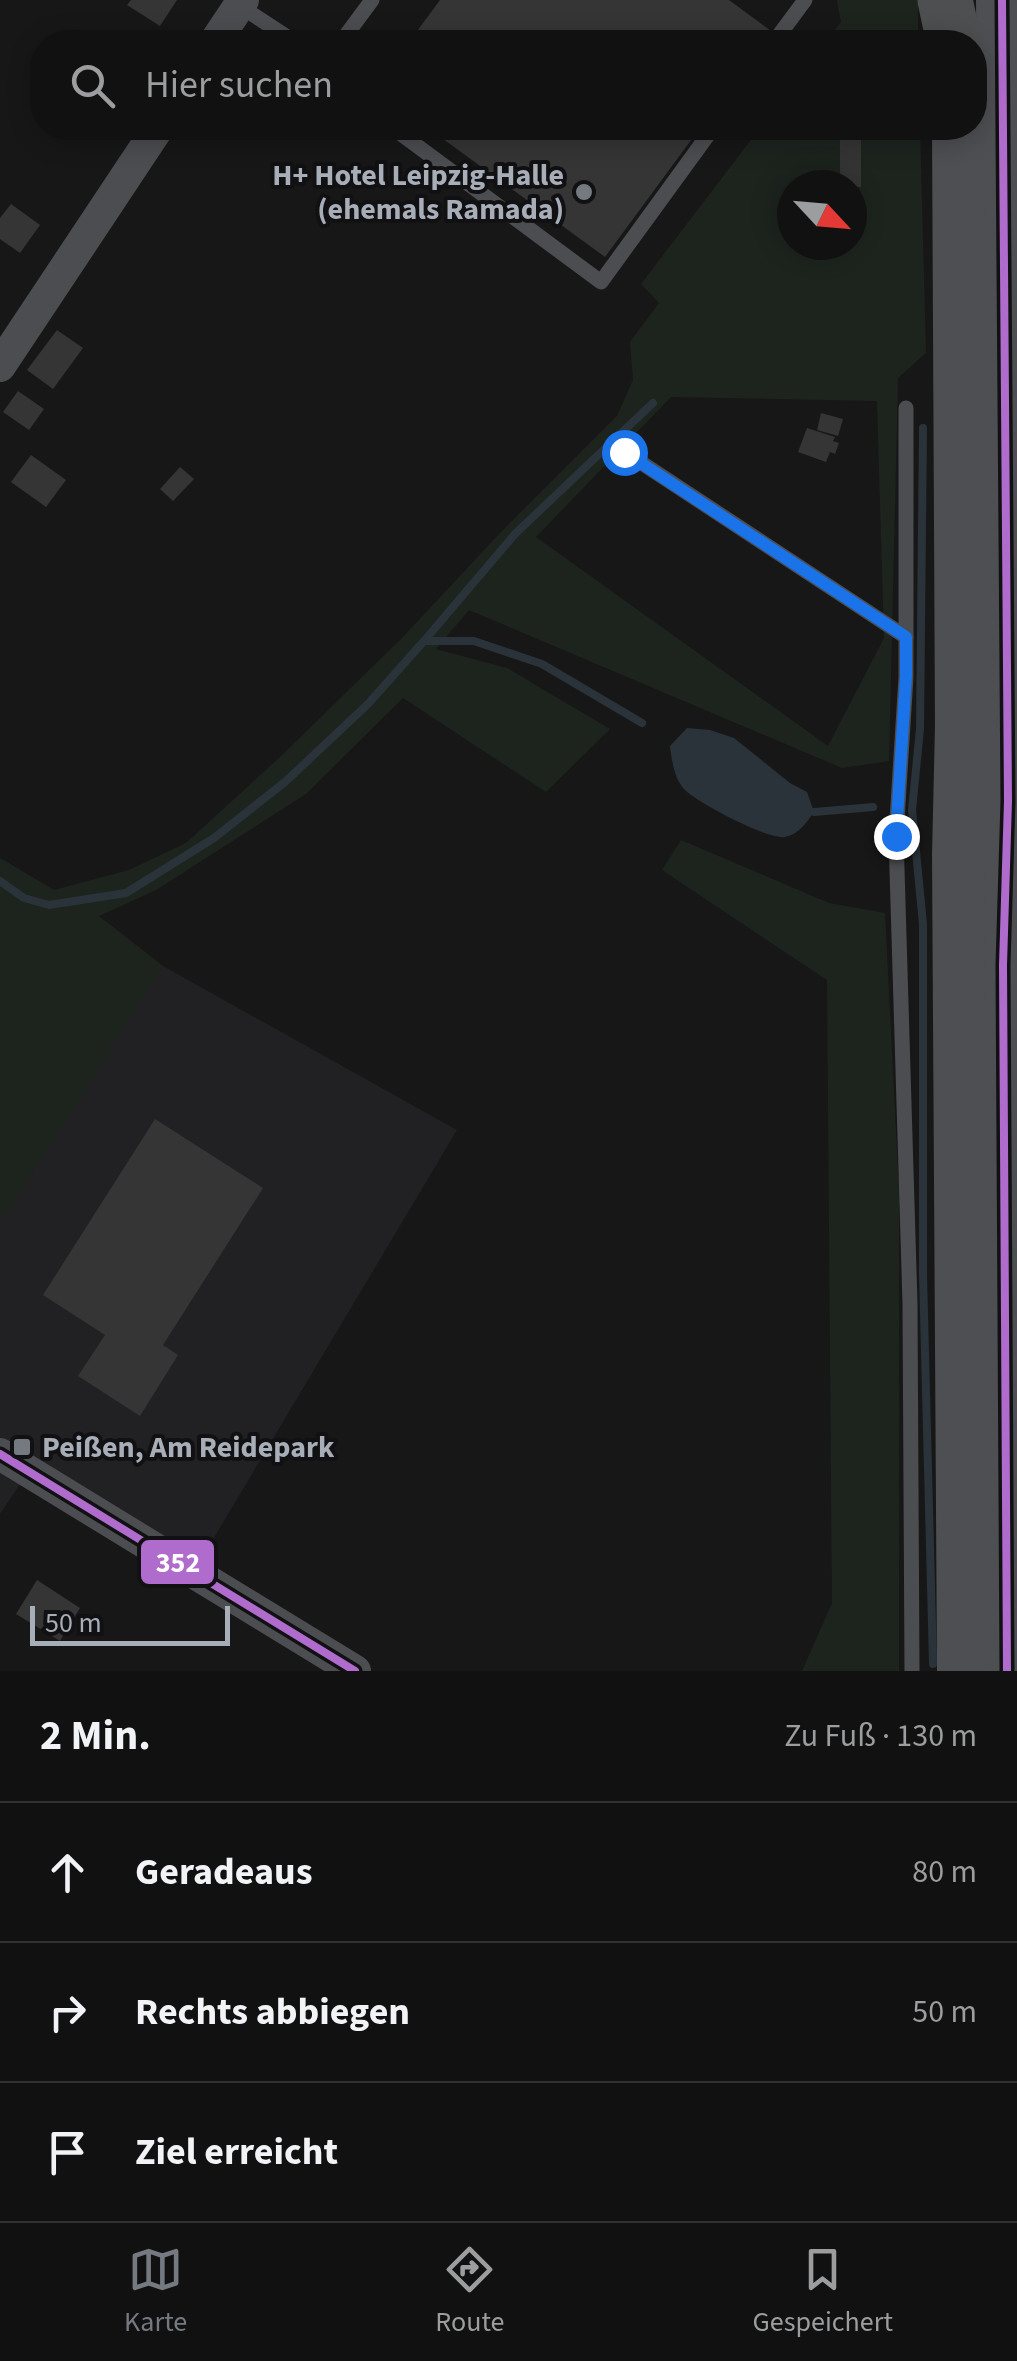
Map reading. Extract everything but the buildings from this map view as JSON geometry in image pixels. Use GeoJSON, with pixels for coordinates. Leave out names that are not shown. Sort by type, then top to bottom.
{"type":"FeatureCollection","features":[{"type":"Feature","properties":{"kind":"highway"},"geometry":{"type":"LineString","coordinates":[[945,0],[952,30]]}},
{"type":"Feature","properties":{"kind":"highway"},"geometry":{"type":"LineString","coordinates":[[955,30],[956,0]]}},
{"type":"Feature","properties":{"kind":"highway"},"geometry":{"type":"LineString","coordinates":[[1002,0],[1008,801],[1003,964],[1007,1671]]}},
{"type":"Feature","properties":{"kind":"highway"},"geometry":{"type":"LineString","coordinates":[[958,140],[963,1671]]}},
{"type":"Feature","properties":{"kind":"street"},"geometry":{"type":"LineString","coordinates":[[223,30],[242,3]]}},
{"type":"Feature","properties":{"kind":"street"},"geometry":{"type":"LineString","coordinates":[[0,366],[150,140]]}},
{"type":"Feature","properties":{"kind":"street"},"geometry":{"type":"LineString","coordinates":[[0,1454],[356,1671]]}},
{"type":"Feature","properties":{"kind":"lane"},"geometry":{"type":"LineString","coordinates":[[350,30],[372,0]]}},
{"type":"Feature","properties":{"kind":"lane"},"geometry":{"type":"LineString","coordinates":[[783,30],[805,0]]}},
{"type":"Feature","properties":{"kind":"lane"},"geometry":{"type":"LineString","coordinates":[[242,3],[279,30]]}},
{"type":"Feature","properties":{"kind":"lane"},"geometry":{"type":"LineString","coordinates":[[410,140],[601,282],[704,140]]}},
{"type":"Feature","properties":{"kind":"lane"},"geometry":{"type":"LineString","coordinates":[[906,408],[906,676],[896,836],[910,1304],[912,1671]]}},
{"type":"Feature","properties":{"kind":"lane"},"geometry":{"type":"LineString","coordinates":[[624,452],[906,637]]}},
{"type":"Feature","properties":{"kind":"shaded area"},"geometry":{"type":"Polygon","coordinates":[[[837,0],[918,0],[918,30],[835,30],[841,22],[837,0]]]}},
{"type":"Feature","properties":{"kind":"shaded area"},"geometry":{"type":"Polygon","coordinates":[[[751,140],[920,140],[926,353],[898,378],[889,761],[842,768],[469,610],[436,649],[507,668],[610,729],[546,792],[403,698],[306,794],[156,890],[99,916],[163,966],[0,1225],[0,858],[54,890],[129,870],[186,843],[401,639],[617,416],[633,380],[630,342],[659,303],[641,284],[751,140]],[[671,397],[536,537],[828,746],[884,638],[877,401],[671,397]]]}},
{"type":"Feature","properties":{"kind":"shaded area"},"geometry":{"type":"Polygon","coordinates":[[[687,728],[734,738],[807,792],[814,812],[802,828],[785,837],[764,833],[685,790],[674,770],[670,746],[687,728]]]}},
{"type":"Feature","properties":{"kind":"shaded area"},"geometry":{"type":"Polygon","coordinates":[[[681,840],[829,903],[885,913],[899,1191],[899,1671],[802,1671],[832,1603],[827,980],[662,870],[681,840]]]}},
{"type":"Feature","properties":{"kind":"shaded area"},"geometry":{"type":"Polygon","coordinates":[[[0,858],[98,916],[163,966],[457,1130],[190,1578],[21,1483],[0,1514],[0,858]]]}},
{"type":"Feature","properties":{"kind":"waterway"},"geometry":{"type":"LineString","coordinates":[[424,641],[515,534],[653,403]]}},
{"type":"Feature","properties":{"kind":"waterway"},"geometry":{"type":"LineString","coordinates":[[923,428],[920,729],[912,810],[923,924],[923,1274],[933,1664]]}},
{"type":"Feature","properties":{"kind":"waterway"},"geometry":{"type":"LineString","coordinates":[[0,881],[24,898],[49,905],[126,893],[214,838],[285,782],[368,704],[424,641],[474,641],[542,664],[642,723]]}},
{"type":"Feature","properties":{"kind":"waterway"},"geometry":{"type":"LineString","coordinates":[[814,812],[873,807]]}},
{"type":"Feature","properties":{"kind":"transit line","name":"352"},"geometry":{"type":"LineString","coordinates":[[1002,0],[1008,801],[1003,965],[1007,1671]]}},
{"type":"Feature","properties":{"kind":"transit line","name":"352"},"geometry":{"type":"LineString","coordinates":[[0,1454],[355,1671]]}},
{"type":"Feature","properties":{"kind":"place","name":"H+ Hotel Leipzig-Halle (ehemals Ramada)"},"geometry":{"type":"Point","coordinates":[584,192]}},
{"type":"Feature","properties":{"kind":"place","name":"Peißen, Am Reidepark"},"geometry":{"type":"Point","coordinates":[22,1447]}},
{"type":"Feature","properties":{"kind":"route"},"geometry":{"type":"LineString","coordinates":[[624,452],[906,637],[896,836]]}}]}
